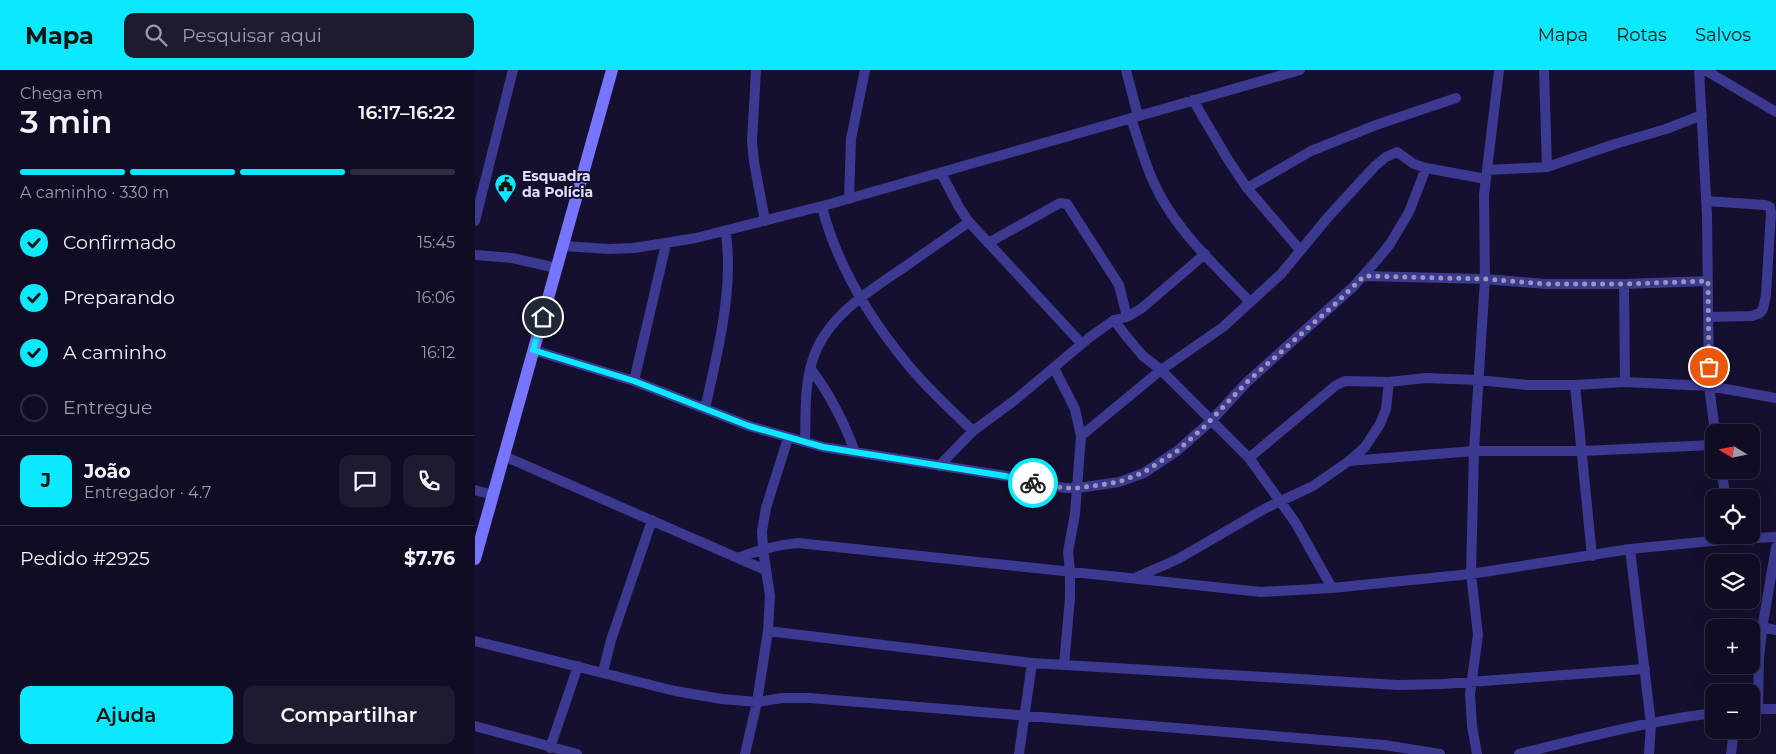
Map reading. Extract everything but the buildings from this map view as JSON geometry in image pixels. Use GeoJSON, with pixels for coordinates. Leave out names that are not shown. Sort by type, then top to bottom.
{"type":"FeatureCollection","features":[{"type":"Feature","properties":{"kind":"main road"},"geometry":{"type":"LineString","coordinates":[[475,559],[612,70]]}},
{"type":"Feature","properties":{"kind":"street"},"geometry":{"type":"LineString","coordinates":[[475,221],[513,70]]}},
{"type":"Feature","properties":{"kind":"street"},"geometry":{"type":"LineString","coordinates":[[756,70],[751,140],[765,221]]}},
{"type":"Feature","properties":{"kind":"street"},"geometry":{"type":"LineString","coordinates":[[849,199],[851,139],[865,70]]}},
{"type":"Feature","properties":{"kind":"street"},"geometry":{"type":"LineString","coordinates":[[1126,70],[1135,117],[1151,176],[1161,197],[1172,215],[1205,254],[1250,302]]}},
{"type":"Feature","properties":{"kind":"street"},"geometry":{"type":"LineString","coordinates":[[563,246],[609,249],[634,248],[666,244],[765,221],[822,207],[1300,70]]}},
{"type":"Feature","properties":{"kind":"street"},"geometry":{"type":"LineString","coordinates":[[1477,754],[1470,708],[1471,682],[1478,635],[1471,574],[1474,450],[1485,279],[1484,195],[1499,70]]}},
{"type":"Feature","properties":{"kind":"street"},"geometry":{"type":"LineString","coordinates":[[1544,70],[1547,167]]}},
{"type":"Feature","properties":{"kind":"street"},"geometry":{"type":"LineString","coordinates":[[1699,70],[1706,201],[1709,386],[1714,424]]}},
{"type":"Feature","properties":{"kind":"street"},"geometry":{"type":"LineString","coordinates":[[1705,70],[1776,112]]}},
{"type":"Feature","properties":{"kind":"street"},"geometry":{"type":"LineString","coordinates":[[1247,188],[1311,151],[1376,125],[1456,98]]}},
{"type":"Feature","properties":{"kind":"street"},"geometry":{"type":"LineString","coordinates":[[1193,100],[1247,188],[1301,250]]}},
{"type":"Feature","properties":{"kind":"street"},"geometry":{"type":"LineString","coordinates":[[1081,436],[1161,370],[1223,327],[1281,274],[1375,166],[1386,157],[1397,152],[1414,164],[1426,168],[1486,174],[1547,167],[1702,116]]}},
{"type":"Feature","properties":{"kind":"street"},"geometry":{"type":"LineString","coordinates":[[533,350],[634,381],[749,426],[805,442],[1065,488],[1119,482],[1144,472],[1177,451],[1211,421],[1247,382],[1364,276],[1390,244],[1409,212],[1426,168]]}},
{"type":"Feature","properties":{"kind":"street"},"geometry":{"type":"LineString","coordinates":[[941,173],[969,222],[1082,344]]}},
{"type":"Feature","properties":{"kind":"street"},"geometry":{"type":"LineString","coordinates":[[1706,201],[1765,204],[1770,207],[1771,213],[1763,309],[1752,316],[1708,317]]}},
{"type":"Feature","properties":{"kind":"street"},"geometry":{"type":"LineString","coordinates":[[988,243],[1060,203],[1067,204],[1119,285],[1127,317]]}},
{"type":"Feature","properties":{"kind":"street"},"geometry":{"type":"LineString","coordinates":[[822,207],[834,249],[845,271],[891,343],[910,367],[973,431]]}},
{"type":"Feature","properties":{"kind":"street"},"geometry":{"type":"LineString","coordinates":[[805,442],[810,368],[823,336],[833,323],[860,297],[969,222]]}},
{"type":"Feature","properties":{"kind":"street"},"geometry":{"type":"LineString","coordinates":[[705,409],[715,363],[725,297],[728,266],[726,230]]}},
{"type":"Feature","properties":{"kind":"street"},"geometry":{"type":"LineString","coordinates":[[634,381],[666,244]]}},
{"type":"Feature","properties":{"kind":"street"},"geometry":{"type":"LineString","coordinates":[[939,466],[973,431],[1102,328],[1114,320],[1127,317],[1142,308],[1205,254]]}},
{"type":"Feature","properties":{"kind":"street"},"geometry":{"type":"LineString","coordinates":[[475,255],[512,258],[557,268]]}},
{"type":"Feature","properties":{"kind":"street"},"geometry":{"type":"LineString","coordinates":[[1364,276],[1485,279],[1546,284],[1708,281]]}},
{"type":"Feature","properties":{"kind":"street"},"geometry":{"type":"LineString","coordinates":[[1624,284],[1625,382]]}},
{"type":"Feature","properties":{"kind":"street"},"geometry":{"type":"LineString","coordinates":[[1114,320],[1143,356],[1161,370],[1249,458],[1299,530],[1332,588]]}},
{"type":"Feature","properties":{"kind":"street"},"geometry":{"type":"LineString","coordinates":[[810,368],[826,389],[845,426],[855,452]]}},
{"type":"Feature","properties":{"kind":"street"},"geometry":{"type":"LineString","coordinates":[[1054,368],[1075,409],[1081,436],[1078,488],[1068,552],[1070,571],[1063,665]]}},
{"type":"Feature","properties":{"kind":"street"},"geometry":{"type":"LineString","coordinates":[[1249,458],[1341,382],[1348,381],[1389,382],[1426,378],[1478,380],[1527,385],[1625,382],[1709,386],[1776,398]]}},
{"type":"Feature","properties":{"kind":"street"},"geometry":{"type":"LineString","coordinates":[[1135,578],[1179,559],[1280,501],[1313,486],[1349,461],[1365,447],[1380,424],[1386,409],[1389,382]]}},
{"type":"Feature","properties":{"kind":"street"},"geometry":{"type":"LineString","coordinates":[[1575,385],[1592,556]]}},
{"type":"Feature","properties":{"kind":"street"},"geometry":{"type":"LineString","coordinates":[[745,754],[757,702],[768,631],[770,596],[765,570],[762,531],[788,438]]}},
{"type":"Feature","properties":{"kind":"street"},"geometry":{"type":"LineString","coordinates":[[1349,461],[1474,450],[1582,451],[1705,445]]}},
{"type":"Feature","properties":{"kind":"street"},"geometry":{"type":"LineString","coordinates":[[504,456],[765,570]]}},
{"type":"Feature","properties":{"kind":"street"},"geometry":{"type":"LineString","coordinates":[[475,490],[493,495]]}},
{"type":"Feature","properties":{"kind":"street"},"geometry":{"type":"LineString","coordinates":[[603,672],[611,640],[653,520]]}},
{"type":"Feature","properties":{"kind":"street"},"geometry":{"type":"LineString","coordinates":[[1760,536],[1776,536]]}},
{"type":"Feature","properties":{"kind":"street"},"geometry":{"type":"LineString","coordinates":[[738,558],[763,548],[798,543],[1261,592],[1332,588],[1471,574],[1630,549],[1705,540]]}},
{"type":"Feature","properties":{"kind":"street"},"geometry":{"type":"LineString","coordinates":[[1757,684],[1762,627],[1774,575],[1776,547]]}},
{"type":"Feature","properties":{"kind":"street"},"geometry":{"type":"LineString","coordinates":[[1630,549],[1651,724],[1649,754]]}},
{"type":"Feature","properties":{"kind":"street"},"geometry":{"type":"LineString","coordinates":[[1762,627],[1776,630]]}},
{"type":"Feature","properties":{"kind":"street"},"geometry":{"type":"LineString","coordinates":[[768,631],[1032,663],[1398,685],[1471,682],[1645,669]]}},
{"type":"Feature","properties":{"kind":"street"},"geometry":{"type":"LineString","coordinates":[[475,640],[675,691],[722,699],[757,702],[782,698],[809,698],[1384,745],[1440,754]]}},
{"type":"Feature","properties":{"kind":"street"},"geometry":{"type":"LineString","coordinates":[[1019,754],[1032,663]]}},
{"type":"Feature","properties":{"kind":"street"},"geometry":{"type":"LineString","coordinates":[[550,748],[578,666]]}},
{"type":"Feature","properties":{"kind":"street"},"geometry":{"type":"LineString","coordinates":[[1760,709],[1776,709]]}},
{"type":"Feature","properties":{"kind":"street"},"geometry":{"type":"LineString","coordinates":[[1519,754],[1586,737],[1682,717],[1705,714]]}},
{"type":"Feature","properties":{"kind":"street"},"geometry":{"type":"LineString","coordinates":[[475,726],[573,754]]}},
{"type":"Feature","properties":{"kind":"street"},"geometry":{"type":"LineString","coordinates":[[1731,754],[1733,739]]}},
{"type":"Feature","properties":{"kind":"way so far"},"geometry":{"type":"LineString","coordinates":[[1033,483],[1078,488],[1119,482],[1144,472],[1177,451],[1211,421],[1247,382],[1364,276],[1485,279],[1546,284],[1708,281],[1709,367]]}},
{"type":"Feature","properties":{"kind":"place","name":"Esquadra da Polícia"},"geometry":{"type":"Point","coordinates":[506,203]}},
{"type":"Feature","properties":{"kind":"route"},"geometry":{"type":"LineString","coordinates":[[543,317],[533,350],[634,381],[749,426],[823,447],[1005,476],[1033,483]]}}]}
